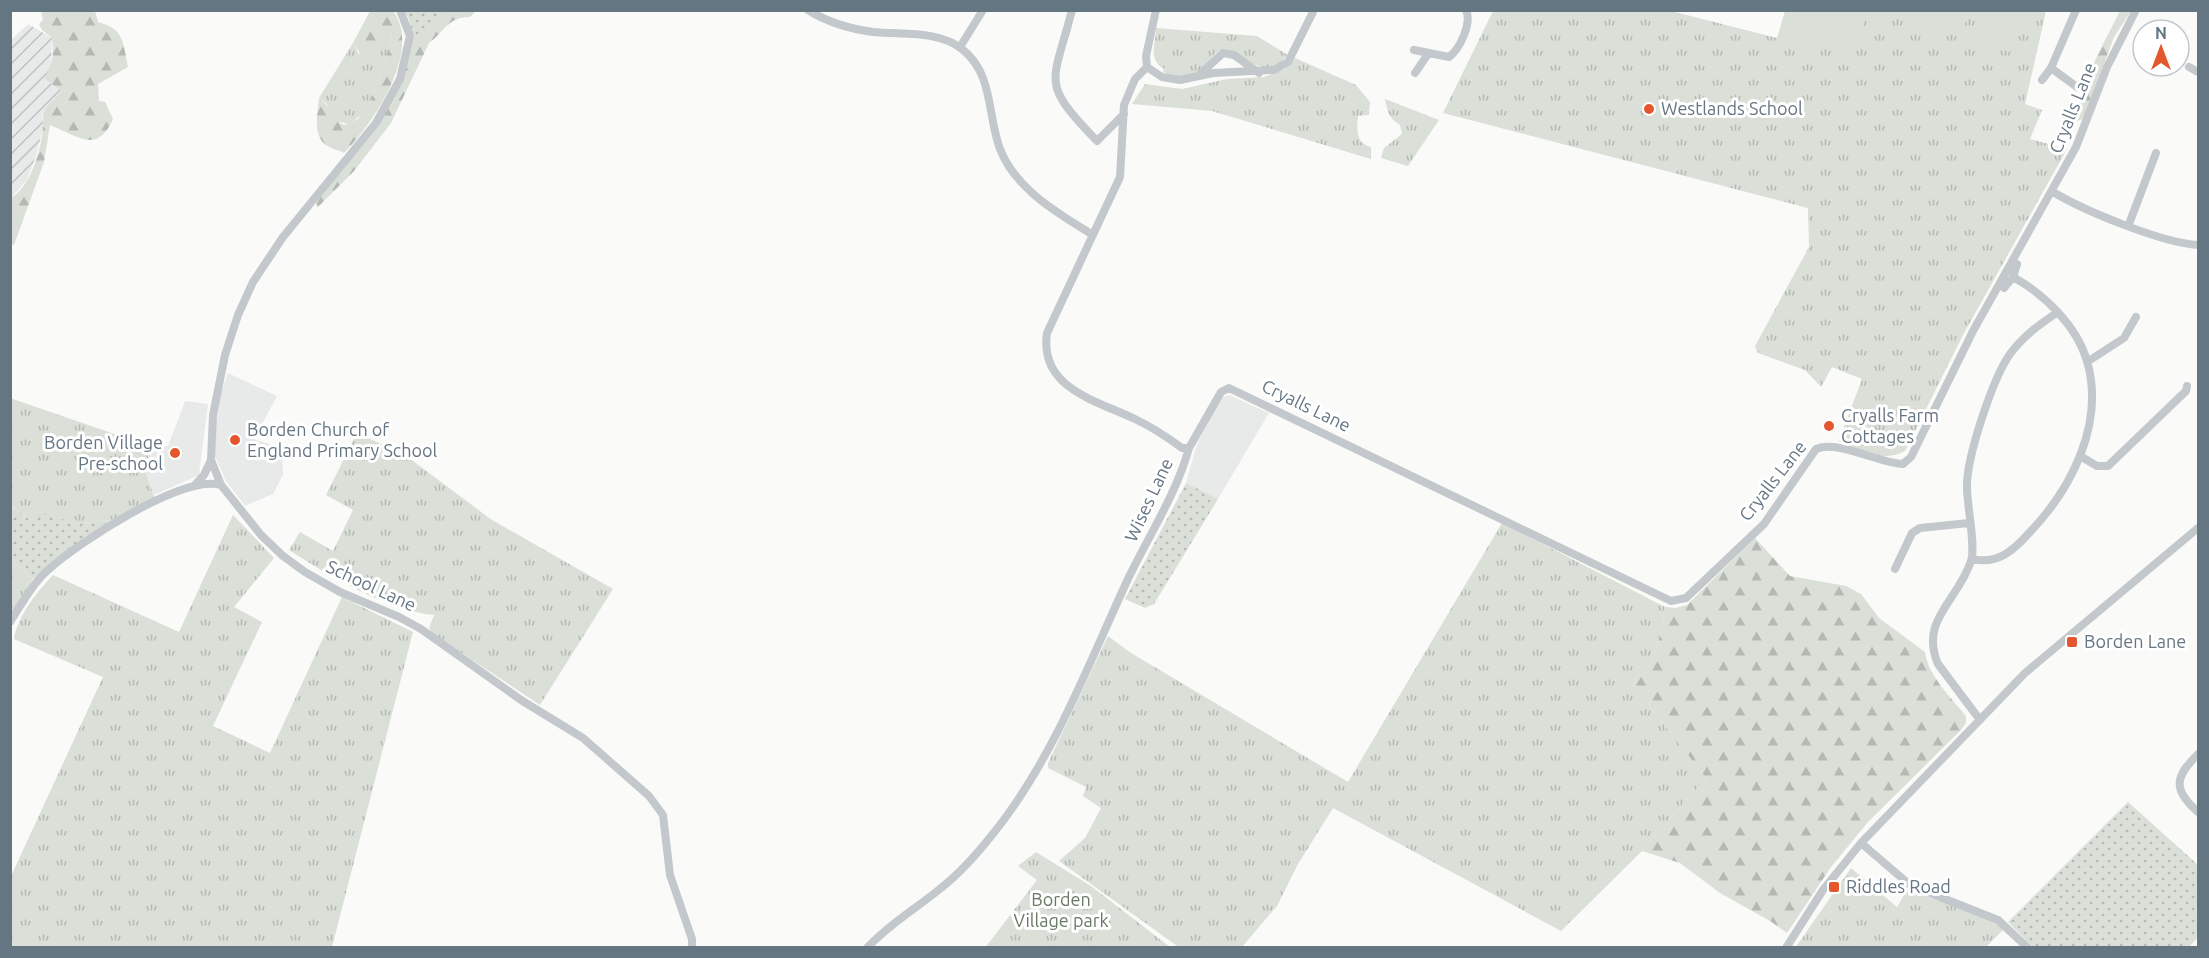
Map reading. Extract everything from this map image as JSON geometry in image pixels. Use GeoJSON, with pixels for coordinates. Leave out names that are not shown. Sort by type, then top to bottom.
{"type":"FeatureCollection","features":[{"type":"Feature","properties":{"kind":"street","name":"School Lane"},"geometry":{"type":"LineString","coordinates":[[400,10],[410,36],[400,79],[376,123],[283,237],[253,282],[238,315],[225,355],[213,415],[211,460],[221,484],[261,535],[305,572],[340,592],[399,616],[421,629],[521,700],[583,738],[649,796],[663,815],[670,875],[692,939],[692,948]]}},
{"type":"Feature","properties":{"kind":"street"},"geometry":{"type":"LineString","coordinates":[[808,10],[822,20],[871,32],[919,34],[945,40],[960,47],[977,64],[984,77],[994,131],[1007,163],[1036,196],[1093,235]]}},
{"type":"Feature","properties":{"kind":"street"},"geometry":{"type":"LineString","coordinates":[[960,47],[984,10]]}},
{"type":"Feature","properties":{"kind":"street"},"geometry":{"type":"LineString","coordinates":[[1072,10],[1056,68],[1054,82],[1059,98],[1097,141],[1124,114]]}},
{"type":"Feature","properties":{"kind":"street"},"geometry":{"type":"LineString","coordinates":[[1156,10],[1146,51],[1147,67],[1169,78],[1180,80],[1239,71],[1260,73],[1275,70],[1288,62],[1314,10]]}},
{"type":"Feature","properties":{"kind":"street"},"geometry":{"type":"LineString","coordinates":[[1414,50],[1449,57],[1454,54],[1469,19],[1466,10]]}},
{"type":"Feature","properties":{"kind":"street"},"geometry":{"type":"LineString","coordinates":[[2042,80],[2051,68],[2076,10]]}},
{"type":"Feature","properties":{"kind":"street","name":"Cryalls Lane"},"geometry":{"type":"LineString","coordinates":[[1190,448],[1221,392],[1228,388],[1671,601],[1686,598],[1764,524],[1816,449],[1834,445],[1892,463],[1903,464],[1909,459],[1973,331],[2053,192],[2086,128],[2107,67],[2136,10]]}},
{"type":"Feature","properties":{"kind":"street"},"geometry":{"type":"LineString","coordinates":[[1196,77],[1223,53],[1234,55],[1260,73]]}},
{"type":"Feature","properties":{"kind":"street"},"geometry":{"type":"LineString","coordinates":[[1415,73],[1428,54]]}},
{"type":"Feature","properties":{"kind":"street","name":"Wises Lane"},"geometry":{"type":"LineString","coordinates":[[867,948],[887,928],[943,887],[965,865],[992,836],[1037,772],[1134,567],[1173,495],[1190,448],[1182,448],[1137,420],[1077,393],[1052,371],[1044,351],[1047,333],[1120,177],[1124,105],[1135,79],[1147,67]]}},
{"type":"Feature","properties":{"kind":"street"},"geometry":{"type":"LineString","coordinates":[[2051,68],[2077,87]]}},
{"type":"Feature","properties":{"kind":"street"},"geometry":{"type":"LineString","coordinates":[[2129,224],[2156,153]]}},
{"type":"Feature","properties":{"kind":"street"},"geometry":{"type":"LineString","coordinates":[[2053,192],[2075,205],[2179,242],[2199,245]]}},
{"type":"Feature","properties":{"kind":"street"},"geometry":{"type":"LineString","coordinates":[[2004,288],[2013,277],[2017,264]]}},
{"type":"Feature","properties":{"kind":"street"},"geometry":{"type":"LineString","coordinates":[[1972,559],[1987,562],[2007,554],[2050,512],[2080,456],[2092,409],[2087,362],[2058,312],[2035,291],[2013,277]]}},
{"type":"Feature","properties":{"kind":"street"},"geometry":{"type":"LineString","coordinates":[[1980,720],[1938,664],[1934,654],[1932,633],[1972,559],[1967,488],[1969,464],[2001,371],[2019,343],[2036,326],[2058,312]]}},
{"type":"Feature","properties":{"kind":"street"},"geometry":{"type":"LineString","coordinates":[[2087,362],[2124,338],[2136,317]]}},
{"type":"Feature","properties":{"kind":"street"},"geometry":{"type":"LineString","coordinates":[[2080,456],[2097,466],[2108,466],[2186,391],[2187,386]]}},
{"type":"Feature","properties":{"kind":"street"},"geometry":{"type":"LineString","coordinates":[[195,485],[204,475],[211,460]]}},
{"type":"Feature","properties":{"kind":"street"},"geometry":{"type":"LineString","coordinates":[[10,622],[46,571],[79,545],[124,516],[195,485],[221,484]]}},
{"type":"Feature","properties":{"kind":"street"},"geometry":{"type":"LineString","coordinates":[[1895,569],[1912,533],[1920,528],[1969,523]]}},
{"type":"Feature","properties":{"kind":"street"},"geometry":{"type":"LineString","coordinates":[[1786,948],[1823,890],[1861,843],[2025,673],[2199,528]]}},
{"type":"Feature","properties":{"kind":"street"},"geometry":{"type":"LineString","coordinates":[[2199,754],[2183,769],[2179,782],[2185,800],[2199,812]]}},
{"type":"Feature","properties":{"kind":"street"},"geometry":{"type":"LineString","coordinates":[[1861,843],[1910,885],[1998,920],[2028,948]]}},
{"type":"Feature","properties":{"kind":"shaded area"},"geometry":{"type":"Polygon","coordinates":[[[28,24],[52,38],[51,67],[61,91],[57,99],[47,105],[42,116],[44,124],[27,180],[11,198],[11,40],[28,24]]]}},
{"type":"Feature","properties":{"kind":"shaded area","name":"Borden Church of England Primary School"},"geometry":{"type":"Polygon","coordinates":[[[228,373],[277,396],[254,439],[273,445],[282,454],[283,475],[273,494],[245,506],[226,481],[215,456],[214,441],[220,396],[228,373]]]}},
{"type":"Feature","properties":{"kind":"shaded area"},"geometry":{"type":"Polygon","coordinates":[[[1229,395],[1269,413],[1218,499],[1186,483],[1197,444],[1220,398],[1229,395]]]}},
{"type":"Feature","properties":{"kind":"shaded area","name":"Borden Village Pre-school"},"geometry":{"type":"Polygon","coordinates":[[[185,401],[208,404],[199,475],[154,495],[144,467],[152,447],[168,446],[185,401]]]}},
{"type":"Feature","properties":{"kind":"green space"},"geometry":{"type":"Polygon","coordinates":[[[1929,10],[1969,11],[1961,37],[1924,27],[1929,10]]]}},
{"type":"Feature","properties":{"kind":"green space"},"geometry":{"type":"Polygon","coordinates":[[[41,11],[95,11],[98,22],[113,29],[121,38],[128,67],[98,84],[99,101],[105,102],[113,119],[100,137],[86,140],[50,125],[44,162],[14,245],[11,244],[11,198],[18,193],[30,176],[40,145],[44,112],[61,91],[44,78],[51,64],[53,49],[52,38],[42,30],[39,24],[43,20],[41,11]]]}},
{"type":"Feature","properties":{"kind":"green space"},"geometry":{"type":"Polygon","coordinates":[[[370,11],[393,11],[401,27],[402,46],[391,86],[368,124],[344,153],[330,148],[319,135],[317,123],[319,98],[344,125],[358,119],[370,103],[392,38],[389,31],[382,30],[371,57],[364,59],[353,43],[370,11]]]}},
{"type":"Feature","properties":{"kind":"green space"},"geometry":{"type":"Polygon","coordinates":[[[403,11],[451,11],[413,37],[408,17],[403,11]]]}},
{"type":"Feature","properties":{"kind":"green space"},"geometry":{"type":"Polygon","coordinates":[[[433,11],[476,11],[470,17],[452,22],[429,43],[391,123],[354,171],[317,208],[316,201],[379,126],[413,37],[433,11]]]}},
{"type":"Feature","properties":{"kind":"green space"},"geometry":{"type":"Polygon","coordinates":[[[1493,11],[1671,11],[1777,38],[1785,11],[2046,11],[2025,104],[2042,110],[2030,139],[2067,149],[1963,335],[1905,451],[1889,456],[1871,455],[1839,441],[1862,379],[1832,367],[1821,387],[1805,370],[1758,353],[1755,346],[1809,247],[1808,208],[1443,113],[1493,11]]]}},
{"type":"Feature","properties":{"kind":"green space"},"geometry":{"type":"Polygon","coordinates":[[[1786,11],[1867,11],[1854,55],[1779,34],[1786,11]]]}},
{"type":"Feature","properties":{"kind":"green space"},"geometry":{"type":"Polygon","coordinates":[[[1982,11],[2022,11],[2010,52],[1973,42],[1982,11]]]}},
{"type":"Feature","properties":{"kind":"green space"},"geometry":{"type":"Polygon","coordinates":[[[2120,11],[2131,11],[2114,37],[2084,118],[2076,122],[2077,110],[2086,81],[2120,11]]]}},
{"type":"Feature","properties":{"kind":"green space"},"geometry":{"type":"Polygon","coordinates":[[[1156,28],[1257,36],[1288,55],[1275,68],[1266,68],[1233,54],[1218,51],[1195,73],[1181,77],[1173,76],[1163,72],[1164,69],[1154,56],[1156,28]]]}},
{"type":"Feature","properties":{"kind":"green space"},"geometry":{"type":"Polygon","coordinates":[[[382,29],[389,31],[392,38],[370,103],[364,113],[349,124],[335,121],[326,103],[319,98],[353,43],[359,54],[379,37],[382,29]]]}},
{"type":"Feature","properties":{"kind":"green space"},"geometry":{"type":"Polygon","coordinates":[[[1295,58],[1356,85],[1370,102],[1369,115],[1358,116],[1357,126],[1362,142],[1371,147],[1371,159],[1212,111],[1132,104],[1145,84],[1182,89],[1227,79],[1264,77],[1285,69],[1295,58]]]}},
{"type":"Feature","properties":{"kind":"green space"},"geometry":{"type":"Polygon","coordinates":[[[1385,99],[1439,120],[1408,166],[1381,158],[1384,148],[1402,134],[1400,125],[1389,114],[1385,99]]]}},
{"type":"Feature","properties":{"kind":"green space"},"geometry":{"type":"Polygon","coordinates":[[[10,398],[152,447],[144,467],[156,502],[111,520],[72,524],[49,513],[31,520],[11,506],[10,398]]]}},
{"type":"Feature","properties":{"kind":"green space"},"geometry":{"type":"Polygon","coordinates":[[[357,433],[405,455],[492,520],[613,589],[540,705],[433,634],[429,628],[434,615],[397,607],[378,599],[289,550],[300,532],[333,551],[353,510],[326,495],[357,433]]]}},
{"type":"Feature","properties":{"kind":"green space"},"geometry":{"type":"Polygon","coordinates":[[[1186,483],[1218,499],[1154,604],[1145,608],[1125,599],[1186,483]]]}},
{"type":"Feature","properties":{"kind":"green space"},"geometry":{"type":"Polygon","coordinates":[[[10,506],[31,520],[49,512],[72,524],[111,520],[33,579],[11,560],[10,506]]]}},
{"type":"Feature","properties":{"kind":"green space"},"geometry":{"type":"Polygon","coordinates":[[[233,515],[274,558],[234,607],[262,622],[213,726],[270,753],[342,597],[413,632],[332,947],[11,947],[11,876],[103,677],[14,639],[24,613],[53,575],[179,632],[233,515]]]}},
{"type":"Feature","properties":{"kind":"green space"},"geometry":{"type":"Polygon","coordinates":[[[1502,523],[1665,607],[1659,639],[1652,659],[1633,685],[1706,778],[1642,851],[1561,931],[1333,808],[1298,864],[1277,906],[1241,948],[1180,948],[1059,861],[1085,838],[1101,808],[1083,796],[1086,787],[1048,768],[1048,763],[1108,636],[1131,653],[1348,782],[1502,523]]]}},
{"type":"Feature","properties":{"kind":"green space"},"geometry":{"type":"Polygon","coordinates":[[[1755,538],[1790,576],[1846,586],[1861,594],[1879,618],[1925,652],[1935,677],[1966,716],[1966,723],[1961,730],[1868,822],[1831,867],[1787,933],[1720,893],[1680,863],[1642,851],[1706,778],[1633,685],[1652,659],[1659,639],[1665,607],[1675,608],[1687,605],[1755,538]]]}},
{"type":"Feature","properties":{"kind":"green space"},"geometry":{"type":"Polygon","coordinates":[[[11,560],[33,579],[11,619],[11,560]]]}},
{"type":"Feature","properties":{"kind":"green space"},"geometry":{"type":"Polygon","coordinates":[[[2128,802],[2198,865],[2198,937],[2189,947],[2033,947],[2008,922],[2128,802]]]}},
{"type":"Feature","properties":{"kind":"green space","name":"Borden Village park"},"geometry":{"type":"Polygon","coordinates":[[[1036,852],[1091,886],[1170,947],[985,948],[1037,880],[1018,866],[1036,852]]]}},
{"type":"Feature","properties":{"kind":"green space"},"geometry":{"type":"Polygon","coordinates":[[[1851,868],[1897,907],[1907,890],[1965,909],[2005,928],[1986,947],[1795,948],[1851,868]]]}},
{"type":"Feature","properties":{"kind":"green space"},"geometry":{"type":"Polygon","coordinates":[[[1067,927],[1093,947],[1050,947],[1067,927]]]}},
{"type":"Feature","properties":{"kind":"place","name":"Westlands School"},"geometry":{"type":"Point","coordinates":[1649,109]}},
{"type":"Feature","properties":{"kind":"place","name":"Cryalls Farm Cottages"},"geometry":{"type":"Point","coordinates":[1829,426]}},
{"type":"Feature","properties":{"kind":"place","name":"Borden Church of England Primary School"},"geometry":{"type":"Point","coordinates":[235,440]}},
{"type":"Feature","properties":{"kind":"place","name":"Borden Village Pre-school"},"geometry":{"type":"Point","coordinates":[175,453]}},
{"type":"Feature","properties":{"kind":"place","name":"Borden Lane"},"geometry":{"type":"Point","coordinates":[2072,642]}},
{"type":"Feature","properties":{"kind":"place","name":"Riddles Road"},"geometry":{"type":"Point","coordinates":[1834,887]}}]}
